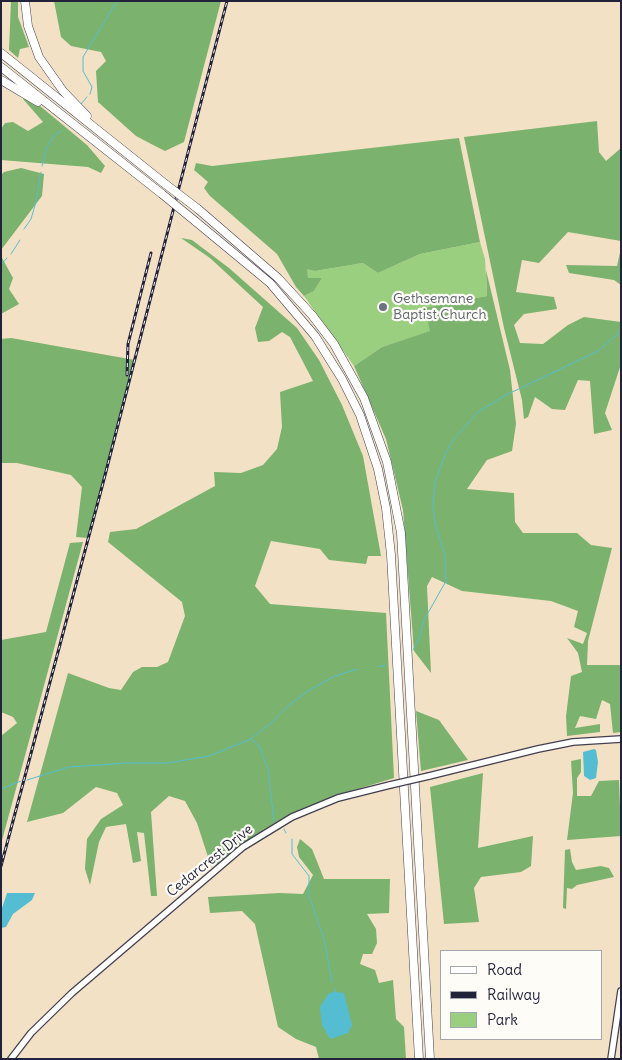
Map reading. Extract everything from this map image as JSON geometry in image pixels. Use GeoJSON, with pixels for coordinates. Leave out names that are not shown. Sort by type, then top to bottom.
{"type":"FeatureCollection","features":[{"type":"Feature","properties":{"kind":"highway"},"geometry":{"type":"LineString","coordinates":[[25,1],[29,30],[37,52],[48,73],[74,103],[127,152]]}},
{"type":"Feature","properties":{"kind":"highway"},"geometry":{"type":"LineString","coordinates":[[1,53],[198,209],[278,278],[312,315],[328,337],[369,407],[389,469],[401,533],[430,1059]]}},
{"type":"Feature","properties":{"kind":"highway"},"geometry":{"type":"LineString","coordinates":[[1,67],[162,194],[270,283],[315,336],[342,379],[364,425],[378,470],[386,508],[391,555],[419,1059]]}},
{"type":"Feature","properties":{"kind":"highway"},"geometry":{"type":"LineString","coordinates":[[1,80],[62,116]]}},
{"type":"Feature","properties":{"kind":"street","name":"Cedarcrest Drive"},"geometry":{"type":"LineString","coordinates":[[11,1059],[31,1034],[72,993],[243,847],[292,817],[338,798],[538,749],[573,742],[621,739]]}},
{"type":"Feature","properties":{"kind":"street"},"geometry":{"type":"LineString","coordinates":[[611,1059],[621,991]]}},
{"type":"Feature","properties":{"kind":"green space"},"geometry":{"type":"Polygon","coordinates":[[[11,1],[18,1],[18,17],[29,47],[20,49],[18,58],[9,50],[11,1]]]}},
{"type":"Feature","properties":{"kind":"green space"},"geometry":{"type":"Polygon","coordinates":[[[54,1],[221,1],[184,142],[165,151],[136,136],[98,102],[96,71],[106,61],[101,52],[71,46],[61,37],[54,1]]]}},
{"type":"Feature","properties":{"kind":"green space"},"geometry":{"type":"Polygon","coordinates":[[[28,96],[87,145],[105,166],[101,173],[88,167],[1,160],[1,129],[5,123],[13,122],[28,131],[43,122],[23,99],[28,96]]]}},
{"type":"Feature","properties":{"kind":"green space"},"geometry":{"type":"Polygon","coordinates":[[[597,121],[599,152],[606,161],[621,148],[621,241],[568,232],[539,263],[522,260],[516,292],[554,297],[557,309],[524,314],[514,325],[520,343],[543,344],[568,325],[584,317],[621,322],[621,364],[605,413],[612,430],[594,434],[590,381],[578,380],[565,410],[552,409],[535,397],[528,417],[524,419],[522,400],[504,328],[464,137],[597,121]]]}},
{"type":"Feature","properties":{"kind":"green space"},"geometry":{"type":"Polygon","coordinates":[[[459,138],[480,242],[420,254],[378,273],[363,263],[315,271],[307,269],[308,278],[322,278],[314,291],[304,296],[296,287],[277,254],[210,196],[204,188],[208,182],[194,170],[196,163],[212,166],[459,138]]]}},
{"type":"Feature","properties":{"kind":"green space"},"geometry":{"type":"Polygon","coordinates":[[[21,168],[44,174],[42,196],[1,250],[1,175],[4,172],[21,168]]]}},
{"type":"Feature","properties":{"kind":"green space"},"geometry":{"type":"Polygon","coordinates":[[[181,238],[192,240],[229,268],[297,328],[319,360],[342,405],[363,456],[381,556],[368,556],[366,564],[329,560],[320,549],[271,541],[255,586],[270,604],[386,613],[394,778],[338,795],[287,816],[263,830],[217,865],[211,866],[197,823],[185,801],[169,796],[151,812],[157,896],[151,896],[144,833],[137,832],[141,861],[133,863],[126,824],[106,827],[99,842],[90,885],[85,869],[87,839],[101,819],[123,805],[117,793],[96,787],[63,813],[27,822],[68,673],[109,688],[121,690],[133,672],[142,667],[157,667],[168,662],[185,616],[182,602],[108,542],[110,532],[136,529],[215,486],[214,472],[241,473],[263,465],[277,449],[282,427],[280,392],[313,381],[290,337],[282,332],[269,341],[258,342],[255,328],[263,307],[210,258],[181,238]]]}},
{"type":"Feature","properties":{"kind":"green space"},"geometry":{"type":"Polygon","coordinates":[[[480,242],[485,259],[487,296],[426,308],[431,331],[382,347],[354,366],[304,296],[314,291],[322,278],[308,278],[306,268],[315,271],[363,263],[378,273],[420,254],[480,242]]]}},
{"type":"Feature","properties":{"kind":"green space"},"geometry":{"type":"Polygon","coordinates":[[[621,248],[621,285],[614,280],[569,273],[566,265],[617,266],[621,248]]]}},
{"type":"Feature","properties":{"kind":"green space"},"geometry":{"type":"Polygon","coordinates":[[[1,256],[13,278],[9,289],[19,304],[1,314],[1,256]]]}},
{"type":"Feature","properties":{"kind":"green space"},"geometry":{"type":"Polygon","coordinates":[[[486,270],[510,370],[516,424],[512,451],[487,460],[467,489],[514,493],[515,522],[523,533],[577,533],[591,545],[612,548],[588,641],[587,665],[621,665],[621,732],[613,733],[610,704],[602,700],[596,719],[580,716],[575,728],[600,724],[600,732],[567,736],[566,716],[571,676],[582,672],[578,653],[567,638],[583,644],[587,633],[574,627],[578,611],[551,601],[462,591],[432,577],[427,586],[431,673],[414,651],[403,510],[386,439],[354,366],[382,347],[430,331],[425,308],[487,296],[486,270]]]}},
{"type":"Feature","properties":{"kind":"green space"},"geometry":{"type":"Polygon","coordinates":[[[11,338],[135,360],[88,538],[76,537],[82,487],[71,475],[17,463],[1,463],[1,339],[11,338]]]}},
{"type":"Feature","properties":{"kind":"green space"},"geometry":{"type":"Polygon","coordinates":[[[83,542],[1,844],[1,736],[17,723],[13,717],[1,712],[1,640],[46,632],[70,543],[83,542]]]}},
{"type":"Feature","properties":{"kind":"green space"},"geometry":{"type":"Polygon","coordinates":[[[416,711],[439,720],[468,760],[421,771],[416,711]]]}},
{"type":"Feature","properties":{"kind":"green space"},"geometry":{"type":"Polygon","coordinates":[[[581,759],[581,772],[577,778],[577,796],[591,796],[599,781],[619,780],[621,836],[567,840],[573,793],[571,761],[581,759]]]}},
{"type":"Feature","properties":{"kind":"green space"},"geometry":{"type":"Polygon","coordinates":[[[483,773],[478,848],[533,836],[531,866],[521,872],[481,877],[474,888],[479,922],[444,924],[430,787],[483,773]]]}},
{"type":"Feature","properties":{"kind":"green space"},"geometry":{"type":"Polygon","coordinates":[[[300,839],[312,849],[324,879],[390,879],[389,913],[367,914],[376,929],[377,943],[372,954],[363,954],[360,964],[375,970],[379,983],[393,980],[396,1019],[404,1027],[406,1059],[319,1059],[316,1047],[296,1039],[278,1027],[255,924],[242,911],[210,913],[208,897],[280,893],[303,894],[313,875],[299,857],[297,847],[300,839]]]}},
{"type":"Feature","properties":{"kind":"green space"},"geometry":{"type":"Polygon","coordinates":[[[570,849],[572,862],[576,870],[601,866],[609,868],[614,877],[577,885],[572,889],[567,888],[566,909],[563,908],[565,850],[570,849]]]}},
{"type":"Feature","properties":{"kind":"water"},"geometry":{"type":"Polygon","coordinates":[[[596,750],[598,762],[596,778],[590,780],[584,776],[583,752],[596,750]]]}},
{"type":"Feature","properties":{"kind":"water"},"geometry":{"type":"Polygon","coordinates":[[[7,893],[35,893],[32,900],[13,914],[6,927],[1,928],[1,911],[7,893]]]}},
{"type":"Feature","properties":{"kind":"water"},"geometry":{"type":"Polygon","coordinates":[[[329,993],[344,993],[352,1025],[348,1033],[330,1039],[322,1025],[320,1007],[329,993]]]}},
{"type":"Feature","properties":{"kind":"waterway"},"geometry":{"type":"LineString","coordinates":[[90,94],[92,87],[83,71],[83,57],[117,1]]}},
{"type":"Feature","properties":{"kind":"waterway"},"geometry":{"type":"LineString","coordinates":[[81,104],[87,97]]}},
{"type":"Feature","properties":{"kind":"waterway"},"geometry":{"type":"LineString","coordinates":[[42,166],[47,147],[53,137],[62,130]]}},
{"type":"Feature","properties":{"kind":"waterway"},"geometry":{"type":"LineString","coordinates":[[24,229],[31,219],[41,172]]}},
{"type":"Feature","properties":{"kind":"waterway"},"geometry":{"type":"LineString","coordinates":[[11,254],[20,240]]}},
{"type":"Feature","properties":{"kind":"waterway"},"geometry":{"type":"LineString","coordinates":[[1,265],[7,258]]}},
{"type":"Feature","properties":{"kind":"waterway"},"geometry":{"type":"LineString","coordinates":[[413,650],[419,639],[424,620],[446,581],[445,556],[435,523],[433,506],[435,482],[446,453],[454,439],[478,412],[506,395],[598,351],[621,331]]}},
{"type":"Feature","properties":{"kind":"waterway"},"geometry":{"type":"LineString","coordinates":[[378,667],[385,665]]}},
{"type":"Feature","properties":{"kind":"waterway"},"geometry":{"type":"LineString","coordinates":[[27,780],[69,767],[127,763],[168,763],[209,756],[251,739],[289,705],[308,691],[335,676],[358,669]]}},
{"type":"Feature","properties":{"kind":"waterway"},"geometry":{"type":"LineString","coordinates":[[251,739],[259,746],[268,769],[274,822]]}},
{"type":"Feature","properties":{"kind":"waterway"},"geometry":{"type":"LineString","coordinates":[[1,789],[21,781]]}},
{"type":"Feature","properties":{"kind":"waterway"},"geometry":{"type":"LineString","coordinates":[[284,829],[286,833]]}},
{"type":"Feature","properties":{"kind":"waterway"},"geometry":{"type":"LineString","coordinates":[[292,839],[292,854],[309,876],[309,896],[324,939],[332,982]]}},
{"type":"Feature","properties":{"kind":"waterway"},"geometry":{"type":"LineString","coordinates":[[335,988],[336,993]]}},
{"type":"Feature","properties":{"kind":"railway"},"geometry":{"type":"LineString","coordinates":[[1,866],[103,483],[227,1]]}},
{"type":"Feature","properties":{"kind":"railway"},"geometry":{"type":"LineString","coordinates":[[127,375],[128,344],[151,253]]}},
{"type":"Feature","properties":{"kind":"place","name":"Gethsemane Baptist Church"},"geometry":{"type":"Point","coordinates":[383,307]}}]}
